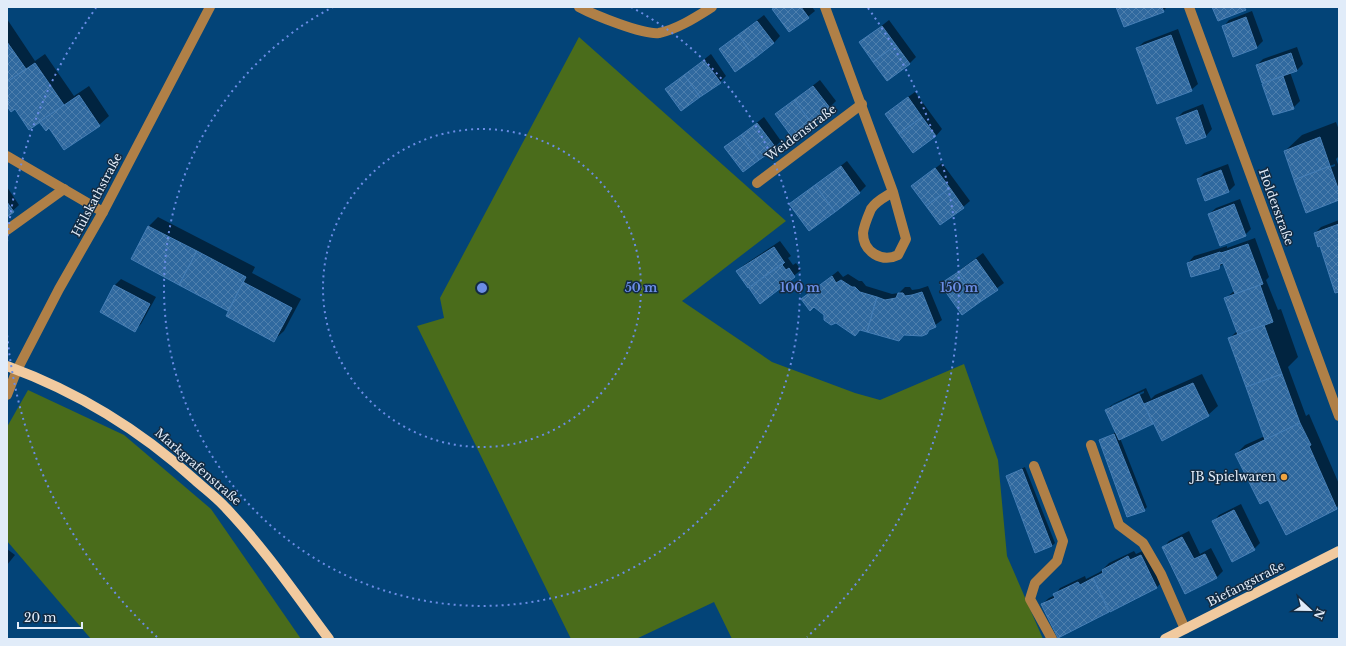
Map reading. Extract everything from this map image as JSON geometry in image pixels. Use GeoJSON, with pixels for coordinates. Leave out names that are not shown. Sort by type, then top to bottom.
{"type":"FeatureCollection","features":[{"type":"Feature","properties":{"kind":"main road","name":"Markgrafenstraße"},"geometry":{"type":"LineString","coordinates":[[12,368],[78,396],[127,425],[165,452],[226,507],[252,537],[329,639]]}},
{"type":"Feature","properties":{"kind":"main road","name":"Biefangstraße"},"geometry":{"type":"LineString","coordinates":[[1166,639],[1339,551]]}},
{"type":"Feature","properties":{"kind":"street","name":"Hülskathstraße"},"geometry":{"type":"LineString","coordinates":[[7,395],[12,368],[103,212],[210,7]]}},
{"type":"Feature","properties":{"kind":"street"},"geometry":{"type":"LineString","coordinates":[[580,7],[591,13],[653,33],[674,28],[693,19],[712,7]]}},
{"type":"Feature","properties":{"kind":"street"},"geometry":{"type":"LineString","coordinates":[[825,7],[862,104],[893,192],[906,239],[898,255],[885,259],[873,253],[864,240],[863,232],[872,208],[880,199],[893,192]]}},
{"type":"Feature","properties":{"kind":"street","name":"Holderstraße"},"geometry":{"type":"LineString","coordinates":[[1188,7],[1339,416]]}},
{"type":"Feature","properties":{"kind":"street","name":"Weidenstraße"},"geometry":{"type":"LineString","coordinates":[[757,183],[862,104]]}},
{"type":"Feature","properties":{"kind":"street"},"geometry":{"type":"LineString","coordinates":[[7,156],[103,212]]}},
{"type":"Feature","properties":{"kind":"street"},"geometry":{"type":"LineString","coordinates":[[7,230],[64,189]]}},
{"type":"Feature","properties":{"kind":"street"},"geometry":{"type":"LineString","coordinates":[[1091,445],[1120,525],[1143,543],[1160,574],[1185,629]]}},
{"type":"Feature","properties":{"kind":"street"},"geometry":{"type":"LineString","coordinates":[[1034,466],[1063,541],[1057,561],[1035,583],[1030,599],[1052,639]]}},
{"type":"Feature","properties":{"kind":"green space"},"geometry":{"type":"Polygon","coordinates":[[[579,37],[786,221],[682,301],[772,362],[855,393],[880,400],[964,364],[998,460],[1007,556],[1043,639],[732,639],[714,602],[636,639],[571,639],[417,326],[444,318],[440,298],[579,37]]]}},
{"type":"Feature","properties":{"kind":"green space"},"geometry":{"type":"Polygon","coordinates":[[[28,390],[124,435],[211,509],[301,639],[91,639],[7,541],[7,427],[28,390]]]}},
{"type":"Feature","properties":{"kind":"building"},"geometry":{"type":"Polygon","coordinates":[[[776,7],[801,7],[809,18],[789,32],[772,9],[776,7]]]}},
{"type":"Feature","properties":{"kind":"building"},"geometry":{"type":"Polygon","coordinates":[[[1116,7],[1162,7],[1164,12],[1124,27],[1116,7]]]}},
{"type":"Feature","properties":{"kind":"building"},"geometry":{"type":"Polygon","coordinates":[[[1212,7],[1244,7],[1246,10],[1218,21],[1212,7]]]}},
{"type":"Feature","properties":{"kind":"building"},"geometry":{"type":"Polygon","coordinates":[[[1246,17],[1257,48],[1233,57],[1222,26],[1246,17]]]}},
{"type":"Feature","properties":{"kind":"building"},"geometry":{"type":"Polygon","coordinates":[[[757,21],[774,43],[755,58],[738,35],[757,21]]]}},
{"type":"Feature","properties":{"kind":"building"},"geometry":{"type":"Polygon","coordinates":[[[882,26],[896,45],[873,62],[859,42],[882,26]]]}},
{"type":"Feature","properties":{"kind":"building"},"geometry":{"type":"Polygon","coordinates":[[[738,35],[755,58],[735,72],[719,49],[738,35]]]}},
{"type":"Feature","properties":{"kind":"building"},"geometry":{"type":"Polygon","coordinates":[[[1171,35],[1192,91],[1157,104],[1136,48],[1171,35]]]}},
{"type":"Feature","properties":{"kind":"building"},"geometry":{"type":"Polygon","coordinates":[[[7,42],[26,69],[7,82],[7,42]]]}},
{"type":"Feature","properties":{"kind":"building"},"geometry":{"type":"Polygon","coordinates":[[[896,45],[910,64],[887,81],[873,62],[896,45]]]}},
{"type":"Feature","properties":{"kind":"building"},"geometry":{"type":"Polygon","coordinates":[[[1291,53],[1297,71],[1262,83],[1256,65],[1291,53]]]}},
{"type":"Feature","properties":{"kind":"building"},"geometry":{"type":"Polygon","coordinates":[[[704,60],[721,83],[700,97],[684,75],[704,60]]]}},
{"type":"Feature","properties":{"kind":"building"},"geometry":{"type":"Polygon","coordinates":[[[35,63],[64,105],[29,130],[15,109],[11,112],[7,106],[9,100],[7,98],[7,82],[35,63]]]}},
{"type":"Feature","properties":{"kind":"building"},"geometry":{"type":"Polygon","coordinates":[[[684,75],[700,97],[681,111],[665,89],[684,75]]]}},
{"type":"Feature","properties":{"kind":"building"},"geometry":{"type":"Polygon","coordinates":[[[1283,76],[1294,109],[1273,115],[1262,84],[1283,76]]]}},
{"type":"Feature","properties":{"kind":"building"},"geometry":{"type":"Polygon","coordinates":[[[813,86],[830,108],[811,122],[794,100],[813,86]]]}},
{"type":"Feature","properties":{"kind":"building"},"geometry":{"type":"Polygon","coordinates":[[[79,95],[100,126],[64,150],[49,128],[46,131],[39,122],[79,95]]]}},
{"type":"Feature","properties":{"kind":"building"},"geometry":{"type":"Polygon","coordinates":[[[908,97],[922,117],[899,134],[885,114],[908,97]]]}},
{"type":"Feature","properties":{"kind":"building"},"geometry":{"type":"Polygon","coordinates":[[[794,100],[811,122],[792,137],[775,114],[794,100]]]}},
{"type":"Feature","properties":{"kind":"building"},"geometry":{"type":"Polygon","coordinates":[[[1197,110],[1206,137],[1186,144],[1176,118],[1197,110]]]}},
{"type":"Feature","properties":{"kind":"building"},"geometry":{"type":"Polygon","coordinates":[[[922,117],[936,136],[913,153],[899,134],[922,117]]]}},
{"type":"Feature","properties":{"kind":"building"},"geometry":{"type":"Polygon","coordinates":[[[757,123],[776,148],[759,160],[741,135],[757,123]]]}},
{"type":"Feature","properties":{"kind":"building"},"geometry":{"type":"Polygon","coordinates":[[[741,135],[759,160],[743,172],[724,147],[741,135]]]}},
{"type":"Feature","properties":{"kind":"building"},"geometry":{"type":"Polygon","coordinates":[[[1320,137],[1330,166],[1294,180],[1284,151],[1320,137]]]}},
{"type":"Feature","properties":{"kind":"building"},"geometry":{"type":"Polygon","coordinates":[[[841,166],[860,193],[835,212],[815,185],[841,166]]]}},
{"type":"Feature","properties":{"kind":"building"},"geometry":{"type":"Polygon","coordinates":[[[1330,166],[1339,191],[1339,200],[1306,213],[1294,180],[1330,166]]]}},
{"type":"Feature","properties":{"kind":"building"},"geometry":{"type":"Polygon","coordinates":[[[935,168],[950,188],[926,206],[911,186],[935,168]]]}},
{"type":"Feature","properties":{"kind":"building"},"geometry":{"type":"Polygon","coordinates":[[[1221,170],[1229,192],[1205,201],[1197,179],[1221,170]]]}},
{"type":"Feature","properties":{"kind":"building"},"geometry":{"type":"Polygon","coordinates":[[[815,185],[835,212],[809,231],[789,204],[815,185]]]}},
{"type":"Feature","properties":{"kind":"building"},"geometry":{"type":"Polygon","coordinates":[[[950,188],[964,208],[940,225],[926,206],[950,188]]]}},
{"type":"Feature","properties":{"kind":"building"},"geometry":{"type":"Polygon","coordinates":[[[7,202],[14,212],[7,217],[7,202]]]}},
{"type":"Feature","properties":{"kind":"building"},"geometry":{"type":"Polygon","coordinates":[[[1234,204],[1246,236],[1220,246],[1208,214],[1234,204]]]}},
{"type":"Feature","properties":{"kind":"building"},"geometry":{"type":"Polygon","coordinates":[[[1339,224],[1339,292],[1335,293],[1320,246],[1318,247],[1314,233],[1339,224]]]}},
{"type":"Feature","properties":{"kind":"building"},"geometry":{"type":"Polygon","coordinates":[[[148,226],[197,251],[179,285],[131,259],[148,226]]]}},
{"type":"Feature","properties":{"kind":"building"},"geometry":{"type":"Polygon","coordinates":[[[1248,244],[1263,284],[1235,294],[1223,263],[1220,264],[1219,269],[1191,277],[1187,263],[1248,244]]]}},
{"type":"Feature","properties":{"kind":"building"},"geometry":{"type":"Polygon","coordinates":[[[774,247],[784,262],[748,288],[736,271],[774,247]]]}},
{"type":"Feature","properties":{"kind":"building"},"geometry":{"type":"Polygon","coordinates":[[[197,251],[246,277],[228,311],[179,285],[197,251]]]}},
{"type":"Feature","properties":{"kind":"building"},"geometry":{"type":"Polygon","coordinates":[[[976,259],[998,290],[980,302],[958,272],[976,259]]]}},
{"type":"Feature","properties":{"kind":"building"},"geometry":{"type":"Polygon","coordinates":[[[785,262],[782,265],[786,270],[789,268],[795,277],[760,304],[749,288],[785,262]]]}},
{"type":"Feature","properties":{"kind":"building"},"geometry":{"type":"Polygon","coordinates":[[[958,272],[980,302],[962,315],[940,284],[958,272]]]}},
{"type":"Feature","properties":{"kind":"building"},"geometry":{"type":"Polygon","coordinates":[[[832,276],[836,283],[841,280],[852,287],[855,287],[860,292],[877,297],[867,332],[860,330],[855,336],[836,323],[831,325],[824,320],[824,315],[814,307],[810,311],[801,299],[832,276]]]}},
{"type":"Feature","properties":{"kind":"building"},"geometry":{"type":"Polygon","coordinates":[[[243,282],[292,308],[274,342],[226,316],[243,282]]]}},
{"type":"Feature","properties":{"kind":"building"},"geometry":{"type":"Polygon","coordinates":[[[114,285],[150,304],[135,332],[100,312],[114,285]]]}},
{"type":"Feature","properties":{"kind":"building"},"geometry":{"type":"Polygon","coordinates":[[[1260,285],[1273,322],[1238,335],[1224,298],[1260,285]]]}},
{"type":"Feature","properties":{"kind":"building"},"geometry":{"type":"Polygon","coordinates":[[[922,292],[936,327],[929,330],[927,334],[922,336],[904,335],[899,341],[867,332],[877,297],[885,300],[896,298],[898,293],[903,293],[905,296],[922,292]]]}},
{"type":"Feature","properties":{"kind":"building"},"geometry":{"type":"Polygon","coordinates":[[[1264,325],[1282,374],[1246,387],[1228,338],[1264,325]]]}},
{"type":"Feature","properties":{"kind":"building"},"geometry":{"type":"Polygon","coordinates":[[[1282,374],[1300,423],[1265,440],[1246,387],[1282,374]]]}},
{"type":"Feature","properties":{"kind":"building"},"geometry":{"type":"Polygon","coordinates":[[[1193,383],[1209,416],[1162,441],[1144,404],[1193,383]]]}},
{"type":"Feature","properties":{"kind":"building"},"geometry":{"type":"Polygon","coordinates":[[[1139,394],[1153,424],[1119,440],[1105,410],[1139,394]]]}},
{"type":"Feature","properties":{"kind":"building","name":"JB Spielwaren"},"geometry":{"type":"Polygon","coordinates":[[[1300,423],[1311,445],[1309,446],[1337,509],[1286,535],[1268,500],[1260,504],[1235,454],[1300,423]]]}},
{"type":"Feature","properties":{"kind":"building"},"geometry":{"type":"Polygon","coordinates":[[[1114,434],[1145,511],[1127,517],[1099,440],[1114,434]]]}},
{"type":"Feature","properties":{"kind":"building"},"geometry":{"type":"Polygon","coordinates":[[[1022,469],[1052,546],[1035,553],[1006,476],[1022,469]]]}},
{"type":"Feature","properties":{"kind":"building"},"geometry":{"type":"Polygon","coordinates":[[[1234,510],[1255,550],[1232,562],[1212,521],[1234,510]]]}},
{"type":"Feature","properties":{"kind":"building"},"geometry":{"type":"Polygon","coordinates":[[[1182,537],[1194,559],[1205,554],[1217,578],[1185,594],[1162,547],[1182,537]]]}},
{"type":"Feature","properties":{"kind":"building"},"geometry":{"type":"Polygon","coordinates":[[[1141,555],[1157,588],[1110,612],[1093,578],[1103,573],[1102,570],[1128,556],[1130,560],[1141,555]]]}},
{"type":"Feature","properties":{"kind":"building"},"geometry":{"type":"Polygon","coordinates":[[[1093,578],[1109,612],[1058,638],[1041,604],[1055,598],[1053,594],[1078,582],[1080,585],[1093,578]]]}},
{"type":"Feature","properties":{"kind":"place","name":"JB Spielwaren"},"geometry":{"type":"Point","coordinates":[1284,477]}}]}
